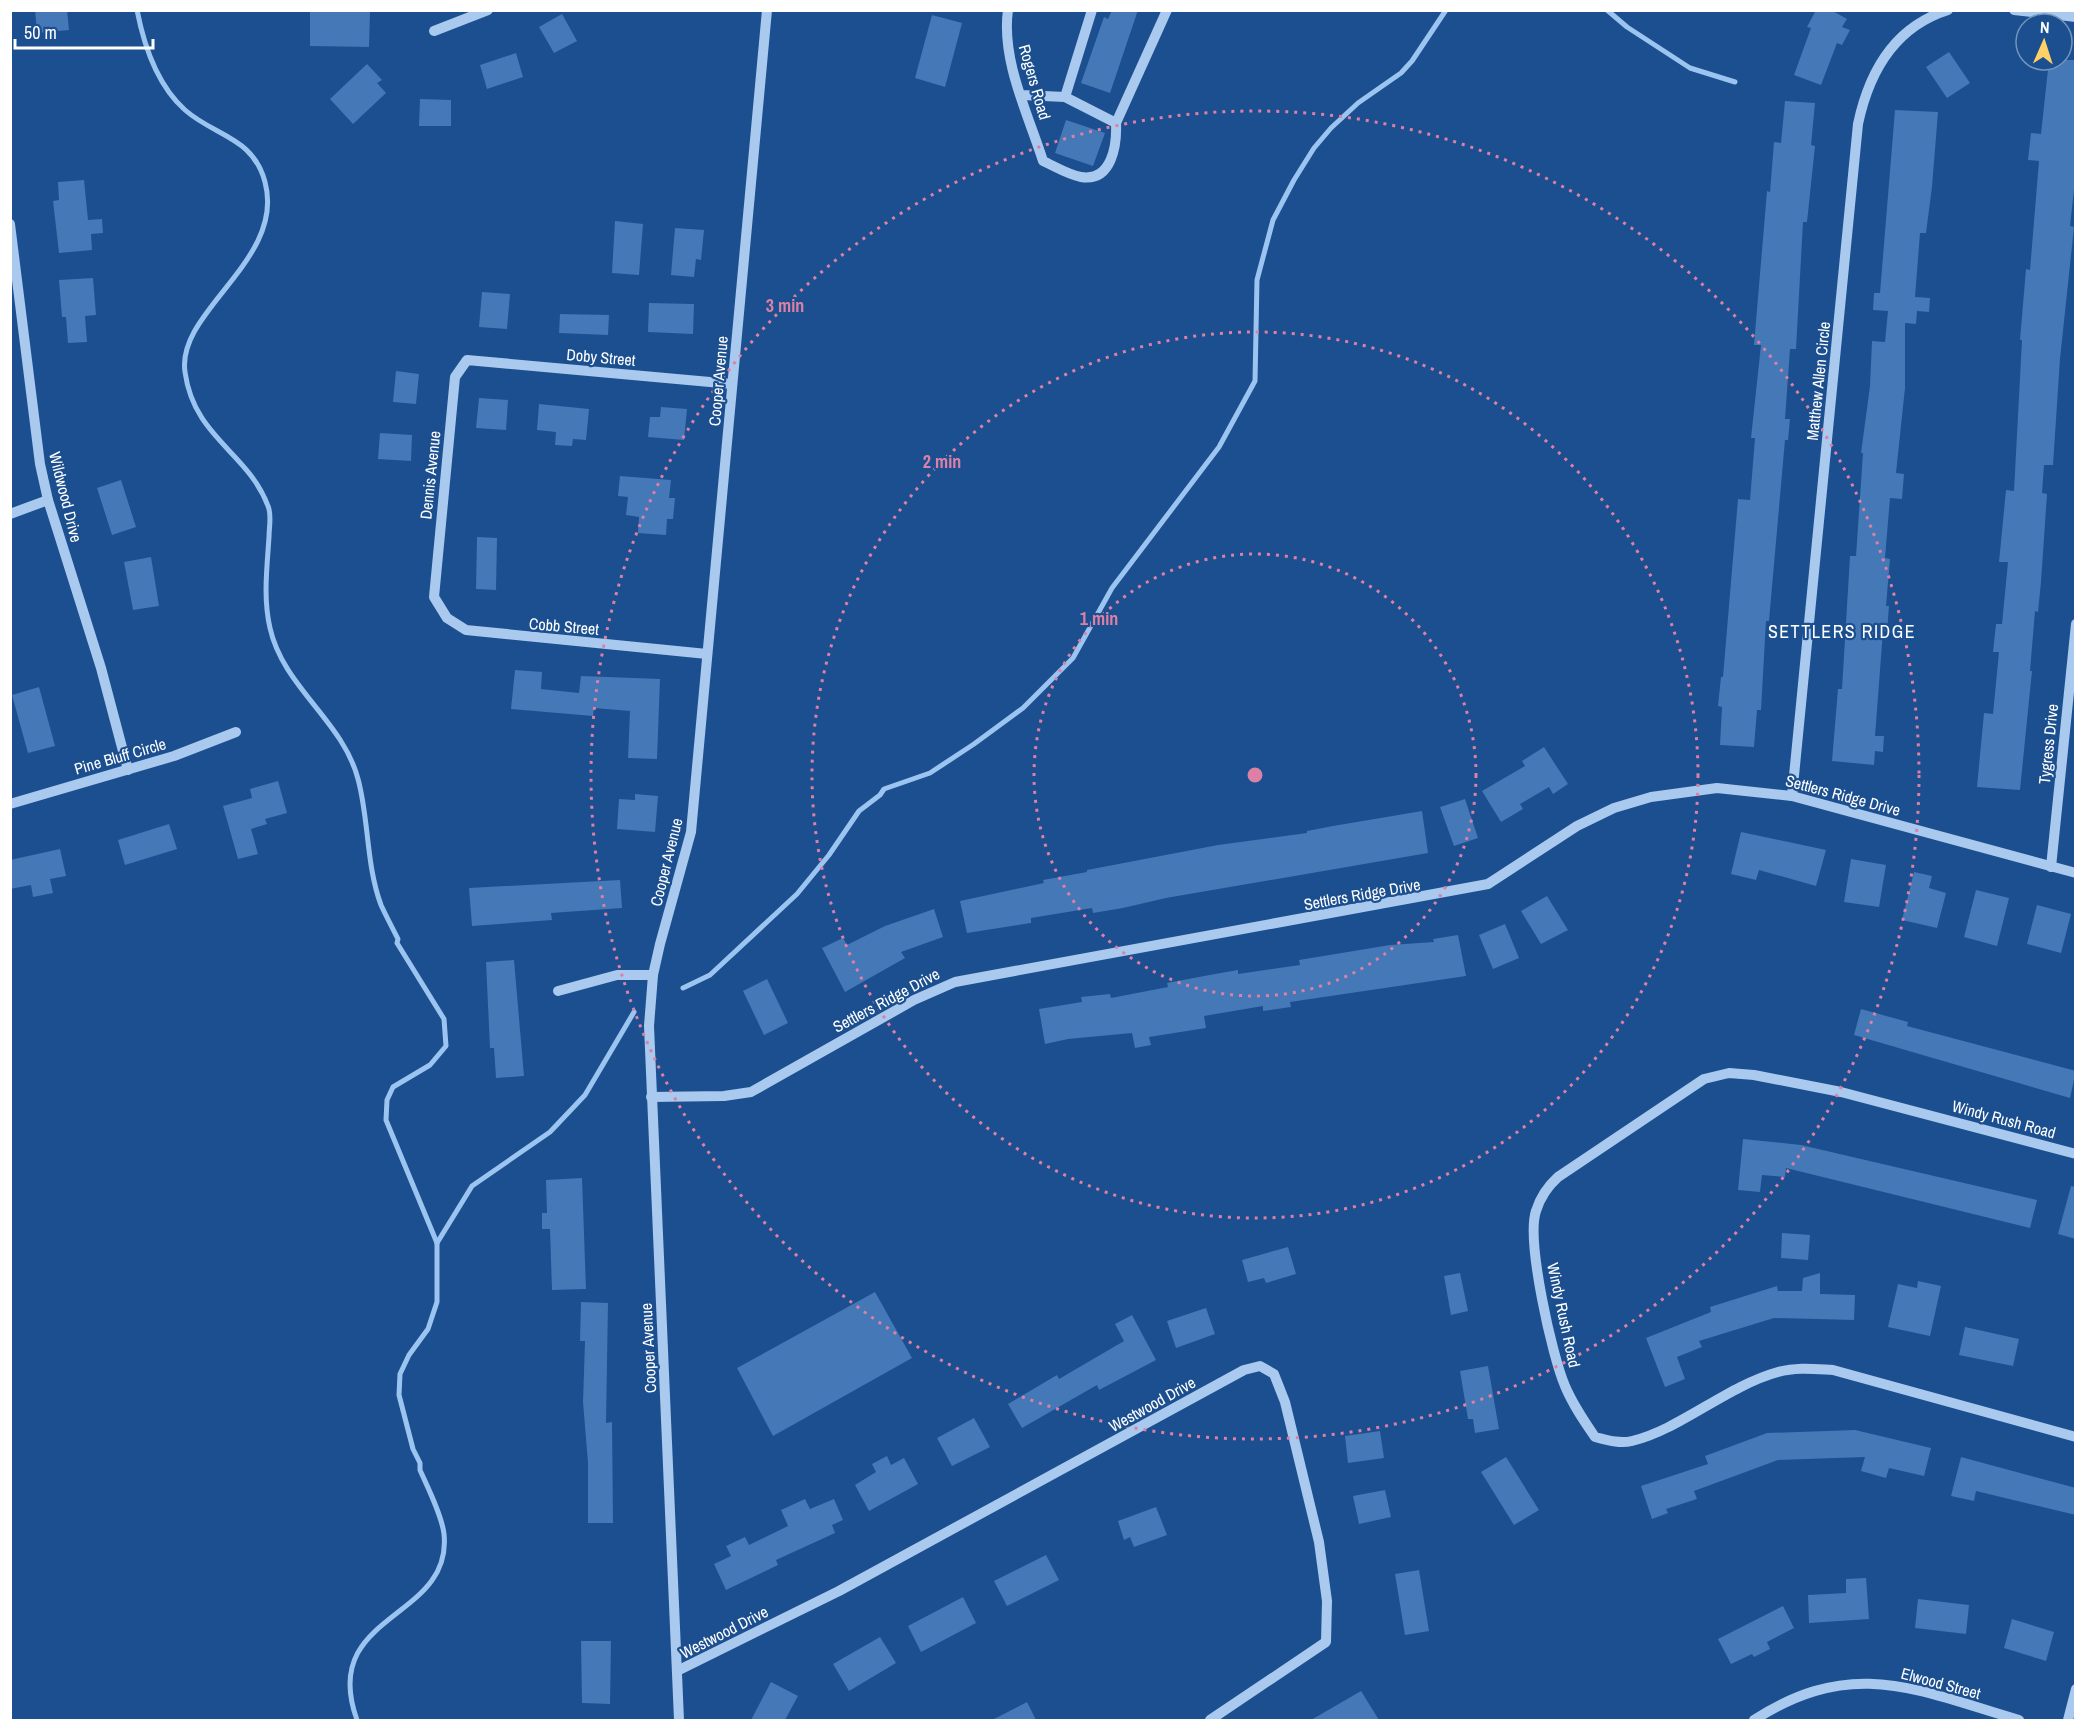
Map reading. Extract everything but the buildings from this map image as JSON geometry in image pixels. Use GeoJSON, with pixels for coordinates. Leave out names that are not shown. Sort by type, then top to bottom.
{"type":"FeatureCollection","features":[{"type":"Feature","properties":{"kind":"street"},"geometry":{"type":"LineString","coordinates":[[434,31],[488,10]]}},
{"type":"Feature","properties":{"kind":"street","name":"Cooper Avenue"},"geometry":{"type":"LineString","coordinates":[[679,1720],[649,1026],[653,975],[691,832],[767,10]]}},
{"type":"Feature","properties":{"kind":"street","name":"Rogers Road"},"geometry":{"type":"LineString","coordinates":[[1008,10],[1007,41],[1042,161],[1083,178],[1101,173],[1113,159],[1117,139],[1116,123]]}},
{"type":"Feature","properties":{"kind":"street"},"geometry":{"type":"LineString","coordinates":[[1065,97],[1092,10]]}},
{"type":"Feature","properties":{"kind":"street"},"geometry":{"type":"LineString","coordinates":[[1022,95],[1065,97],[1116,123],[1167,10]]}},
{"type":"Feature","properties":{"kind":"street","name":"Matthew Allen Circle"},"geometry":{"type":"LineString","coordinates":[[1792,796],[1858,124],[1864,94],[1881,60],[1897,39],[1912,26],[1948,10]]}},
{"type":"Feature","properties":{"kind":"street"},"geometry":{"type":"LineString","coordinates":[[2014,10],[2076,17]]}},
{"type":"Feature","properties":{"kind":"street","name":"Wildwood Drive"},"geometry":{"type":"LineString","coordinates":[[10,224],[40,464],[48,500],[101,668],[128,770]]}},
{"type":"Feature","properties":{"kind":"street","name":"Doby Street"},"geometry":{"type":"LineString","coordinates":[[467,360],[732,384]]}},
{"type":"Feature","properties":{"kind":"street","name":"Dennis Avenue"},"geometry":{"type":"LineString","coordinates":[[434,597],[455,377],[467,360]]}},
{"type":"Feature","properties":{"kind":"street"},"geometry":{"type":"LineString","coordinates":[[10,514],[48,500]]}},
{"type":"Feature","properties":{"kind":"street","name":"Cobb Street"},"geometry":{"type":"LineString","coordinates":[[434,597],[447,618],[466,630],[707,654]]}},
{"type":"Feature","properties":{"kind":"street","name":"Tygress Drive"},"geometry":{"type":"LineString","coordinates":[[2051,867],[2076,624]]}},
{"type":"Feature","properties":{"kind":"street","name":"Pine Bluff Circle"},"geometry":{"type":"LineString","coordinates":[[10,804],[174,756],[237,732]]}},
{"type":"Feature","properties":{"kind":"street","name":"Settlers Ridge Drive"},"geometry":{"type":"LineString","coordinates":[[651,1098],[724,1096],[751,1092],[944,984],[1488,884],[1577,826],[1614,808],[1651,796],[1717,788],[1792,796],[2076,873]]}},
{"type":"Feature","properties":{"kind":"street"},"geometry":{"type":"LineString","coordinates":[[558,991],[617,975],[653,975]]}},
{"type":"Feature","properties":{"kind":"street","name":"Windy Rush Road"},"geometry":{"type":"LineString","coordinates":[[2076,1154],[1841,1092],[1754,1075],[1729,1073],[1704,1079],[1558,1177],[1548,1187],[1535,1212],[1534,1238],[1543,1302],[1564,1383],[1578,1412],[1595,1437],[1613,1442],[1632,1441],[1664,1427],[1742,1385],[1795,1368],[1833,1370],[2076,1437]]}},
{"type":"Feature","properties":{"kind":"street","name":"Westwood Drive"},"geometry":{"type":"LineString","coordinates":[[678,1671],[839,1591],[1244,1370],[1260,1366],[1274,1374],[1288,1413],[1319,1542],[1326,1601],[1326,1642],[1210,1720]]}},
{"type":"Feature","properties":{"kind":"street","name":"Elwood Street"},"geometry":{"type":"LineString","coordinates":[[1754,1720],[1782,1702],[1810,1690],[1859,1683],[1906,1688],[2019,1720]]}},
{"type":"Feature","properties":{"kind":"street"},"geometry":{"type":"LineString","coordinates":[[2067,1720],[2076,1689]]}},
{"type":"Feature","properties":{"kind":"waterway"},"geometry":{"type":"LineString","coordinates":[[137,10],[153,64],[175,100],[197,119],[243,147],[259,167],[265,182],[267,210],[260,236],[247,260],[197,328],[187,350],[185,372],[190,394],[199,413],[248,472],[259,487],[268,506],[270,517],[267,605],[270,628],[277,649],[287,668],[340,739],[350,758],[362,794],[373,874],[381,905],[398,939],[397,943],[444,1019],[446,1046],[430,1065],[393,1087],[387,1100],[386,1120],[437,1243],[437,1302],[428,1329],[409,1355],[400,1374],[399,1395],[413,1449],[420,1463],[420,1470],[441,1519],[444,1534],[441,1563],[429,1585],[370,1637],[355,1658],[350,1685],[357,1720]]}},
{"type":"Feature","properties":{"kind":"waterway"},"geometry":{"type":"LineString","coordinates":[[683,988],[710,975],[797,894],[829,855],[859,811],[880,795],[884,789],[930,773],[974,744],[1023,708],[1073,658],[1112,588],[1219,447],[1255,381],[1257,280],[1273,220],[1294,180],[1314,148],[1331,128],[1358,103],[1401,73],[1412,61],[1446,10]]}},
{"type":"Feature","properties":{"kind":"waterway"},"geometry":{"type":"LineString","coordinates":[[1607,10],[1627,27],[1690,68],[1735,82]]}},
{"type":"Feature","properties":{"kind":"waterway"},"geometry":{"type":"LineString","coordinates":[[437,1243],[472,1186],[550,1132],[585,1095],[634,1012]]}},
{"type":"Feature","properties":{"kind":"district","name":"SETTLERS RIDGE"},"geometry":{"type":"Point","coordinates":[1842,631]}}]}
